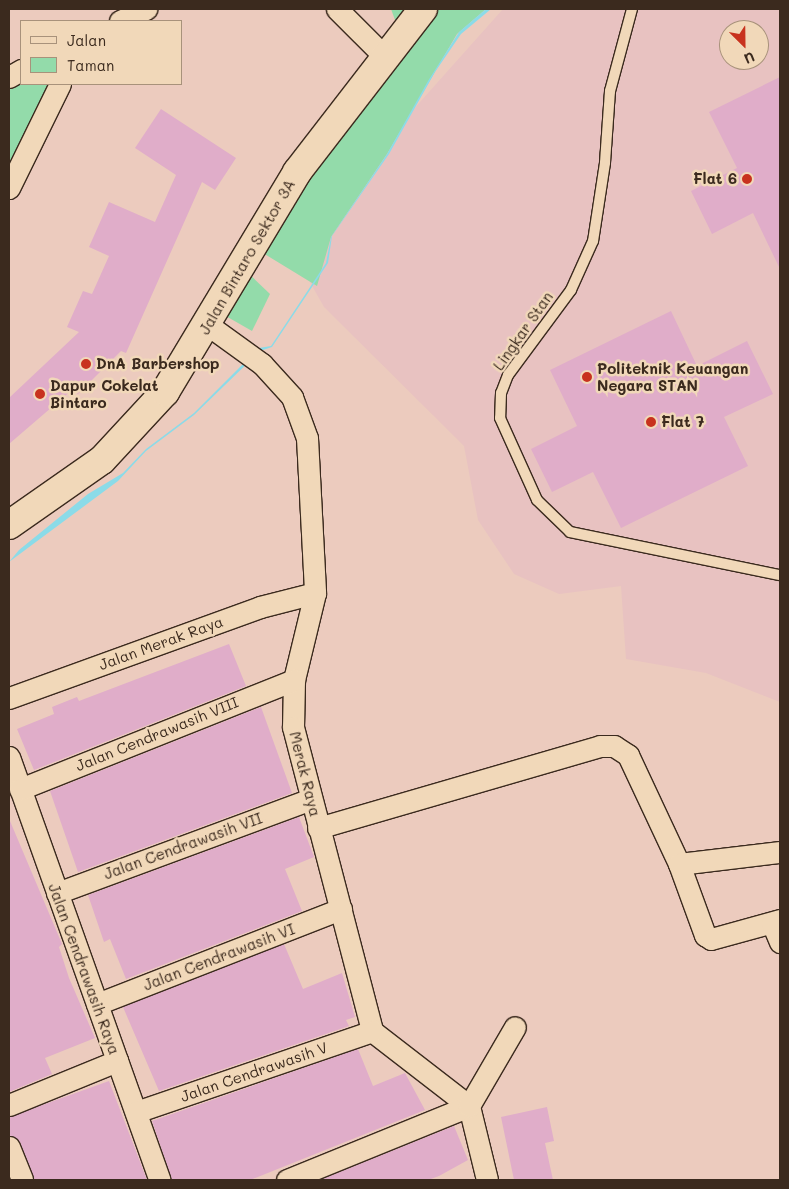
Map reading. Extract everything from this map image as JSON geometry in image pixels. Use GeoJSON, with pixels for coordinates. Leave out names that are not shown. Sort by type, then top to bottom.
{"type":"FeatureCollection","features":[{"type":"Feature","properties":{"kind":"main road","name":"Jalan Bintaro Sektor 3A"},"geometry":{"type":"LineString","coordinates":[[9,525],[79,478],[136,428],[208,325],[297,172],[384,56],[422,9]]}},
{"type":"Feature","properties":{"kind":"street"},"geometry":{"type":"LineString","coordinates":[[122,20],[146,9]]}},
{"type":"Feature","properties":{"kind":"street"},"geometry":{"type":"LineString","coordinates":[[337,9],[384,56]]}},
{"type":"Feature","properties":{"kind":"street"},"geometry":{"type":"LineString","coordinates":[[9,77],[20,71]]}},
{"type":"Feature","properties":{"kind":"street"},"geometry":{"type":"LineString","coordinates":[[9,188],[60,85]]}},
{"type":"Feature","properties":{"kind":"street","name":"Merak Raya"},"geometry":{"type":"LineString","coordinates":[[208,325],[262,364],[292,397],[307,438],[315,593],[294,680],[293,727],[309,800],[341,909],[372,1031]]}},
{"type":"Feature","properties":{"kind":"street","name":"Jalan Merak Raya"},"geometry":{"type":"LineString","coordinates":[[9,698],[260,607],[315,593]]}},
{"type":"Feature","properties":{"kind":"street","name":"Jalan Cendrawasih VIII"},"geometry":{"type":"LineString","coordinates":[[20,789],[294,680]]}},
{"type":"Feature","properties":{"kind":"street"},"geometry":{"type":"LineString","coordinates":[[318,828],[600,746],[614,746],[628,755],[679,864],[705,935],[711,939],[777,928]]}},
{"type":"Feature","properties":{"kind":"street","name":"Jalan Cendrawasih Raya"},"geometry":{"type":"LineString","coordinates":[[9,757],[160,1180]]}},
{"type":"Feature","properties":{"kind":"street","name":"Jalan Cendrawasih VII"},"geometry":{"type":"LineString","coordinates":[[57,893],[309,800]]}},
{"type":"Feature","properties":{"kind":"street"},"geometry":{"type":"LineString","coordinates":[[679,864],[780,852]]}},
{"type":"Feature","properties":{"kind":"street","name":"Jalan Cendrawasih VI"},"geometry":{"type":"LineString","coordinates":[[97,1004],[341,909]]}},
{"type":"Feature","properties":{"kind":"street"},"geometry":{"type":"LineString","coordinates":[[287,1180],[469,1106],[515,1027]]}},
{"type":"Feature","properties":{"kind":"street"},"geometry":{"type":"LineString","coordinates":[[372,1031],[469,1106],[487,1180]]}},
{"type":"Feature","properties":{"kind":"street","name":"Jalan Cendrawasih V"},"geometry":{"type":"LineString","coordinates":[[136,1112],[372,1031]]}},
{"type":"Feature","properties":{"kind":"street"},"geometry":{"type":"LineString","coordinates":[[9,1105],[117,1060]]}},
{"type":"Feature","properties":{"kind":"street"},"geometry":{"type":"LineString","coordinates":[[9,1147],[22,1180]]}},
{"type":"Feature","properties":{"kind":"lane","name":"Lingkar Stan"},"geometry":{"type":"LineString","coordinates":[[632,9],[610,91],[605,163],[593,241],[571,290],[508,375],[501,393],[500,418],[537,500],[570,532],[780,575]]}},
{"type":"Feature","properties":{"kind":"shaded area","name":"Politeknik Keuangan Negara STAN"},"geometry":{"type":"Polygon","coordinates":[[[503,9],[780,9],[780,702],[706,673],[626,659],[621,586],[559,594],[514,574],[478,520],[464,446],[324,307],[302,268],[346,185],[503,9]]]}},
{"type":"Feature","properties":{"kind":"green space"},"geometry":{"type":"Polygon","coordinates":[[[391,9],[486,9],[457,34],[387,154],[331,237],[317,286],[258,250],[405,18],[395,20],[391,9]]]}},
{"type":"Feature","properties":{"kind":"green space"},"geometry":{"type":"Polygon","coordinates":[[[20,71],[20,85],[60,85],[9,188],[9,77],[20,71]]]}},
{"type":"Feature","properties":{"kind":"green space"},"geometry":{"type":"Polygon","coordinates":[[[246,271],[270,294],[252,331],[224,315],[246,271]]]}},
{"type":"Feature","properties":{"kind":"water"},"geometry":{"type":"Polygon","coordinates":[[[486,9],[491,9],[461,34],[435,72],[389,154],[332,236],[328,263],[272,347],[260,351],[194,415],[146,451],[118,481],[9,562],[19,550],[88,494],[123,473],[146,449],[194,413],[259,348],[271,346],[326,263],[331,237],[387,154],[428,81],[459,32],[486,9]]]}},
{"type":"Feature","properties":{"kind":"building","name":"Flat 6"},"geometry":{"type":"Polygon","coordinates":[[[780,77],[780,269],[753,213],[712,234],[691,191],[737,168],[709,112],[780,77]]]}},
{"type":"Feature","properties":{"kind":"building"},"geometry":{"type":"Polygon","coordinates":[[[161,109],[236,158],[215,190],[202,182],[126,353],[121,351],[78,394],[73,389],[9,444],[9,398],[79,332],[67,327],[83,291],[92,294],[109,256],[89,247],[109,202],[155,222],[176,175],[135,148],[161,109]]]}},
{"type":"Feature","properties":{"kind":"building","name":"Flat 7"},"geometry":{"type":"Polygon","coordinates":[[[671,311],[697,366],[747,341],[773,394],[724,417],[748,466],[621,528],[593,472],[552,492],[531,449],[577,426],[550,370],[671,311]]]}},
{"type":"Feature","properties":{"kind":"building"},"geometry":{"type":"Polygon","coordinates":[[[229,644],[246,686],[34,770],[17,729],[54,714],[52,707],[77,697],[79,701],[229,644]]]}},
{"type":"Feature","properties":{"kind":"building"},"geometry":{"type":"Polygon","coordinates":[[[261,707],[292,793],[78,872],[50,791],[261,707]]]}},
{"type":"Feature","properties":{"kind":"building"},"geometry":{"type":"Polygon","coordinates":[[[299,817],[314,857],[285,869],[302,911],[126,979],[110,939],[104,942],[88,895],[299,817]]]}},
{"type":"Feature","properties":{"kind":"building"},"geometry":{"type":"Polygon","coordinates":[[[10,821],[62,944],[59,947],[69,978],[95,1038],[45,1058],[52,1074],[9,1092],[10,821]]]}},
{"type":"Feature","properties":{"kind":"building"},"geometry":{"type":"Polygon","coordinates":[[[284,944],[303,989],[342,973],[355,1017],[346,1020],[349,1026],[159,1091],[123,1007],[284,944]]]}},
{"type":"Feature","properties":{"kind":"building"},"geometry":{"type":"Polygon","coordinates":[[[358,1049],[373,1086],[405,1073],[425,1110],[250,1180],[172,1180],[152,1121],[358,1049]]]}},
{"type":"Feature","properties":{"kind":"building"},"geometry":{"type":"Polygon","coordinates":[[[109,1081],[147,1180],[34,1180],[20,1142],[9,1135],[9,1117],[109,1081]]]}},
{"type":"Feature","properties":{"kind":"building"},"geometry":{"type":"Polygon","coordinates":[[[547,1107],[554,1141],[545,1143],[553,1180],[514,1180],[501,1117],[547,1107]]]}},
{"type":"Feature","properties":{"kind":"building"},"geometry":{"type":"Polygon","coordinates":[[[454,1126],[468,1160],[439,1176],[428,1180],[320,1180],[454,1126]]]}},
{"type":"Feature","properties":{"kind":"place","name":"Flat 6"},"geometry":{"type":"Point","coordinates":[747,179]}},
{"type":"Feature","properties":{"kind":"place","name":"DnA Barbershop"},"geometry":{"type":"Point","coordinates":[86,364]}},
{"type":"Feature","properties":{"kind":"place","name":"Politeknik Keuangan Negara STAN"},"geometry":{"type":"Point","coordinates":[587,377]}},
{"type":"Feature","properties":{"kind":"place","name":"Dapur Cokelat Bintaro"},"geometry":{"type":"Point","coordinates":[40,394]}},
{"type":"Feature","properties":{"kind":"place","name":"Flat 7"},"geometry":{"type":"Point","coordinates":[651,422]}}]}
